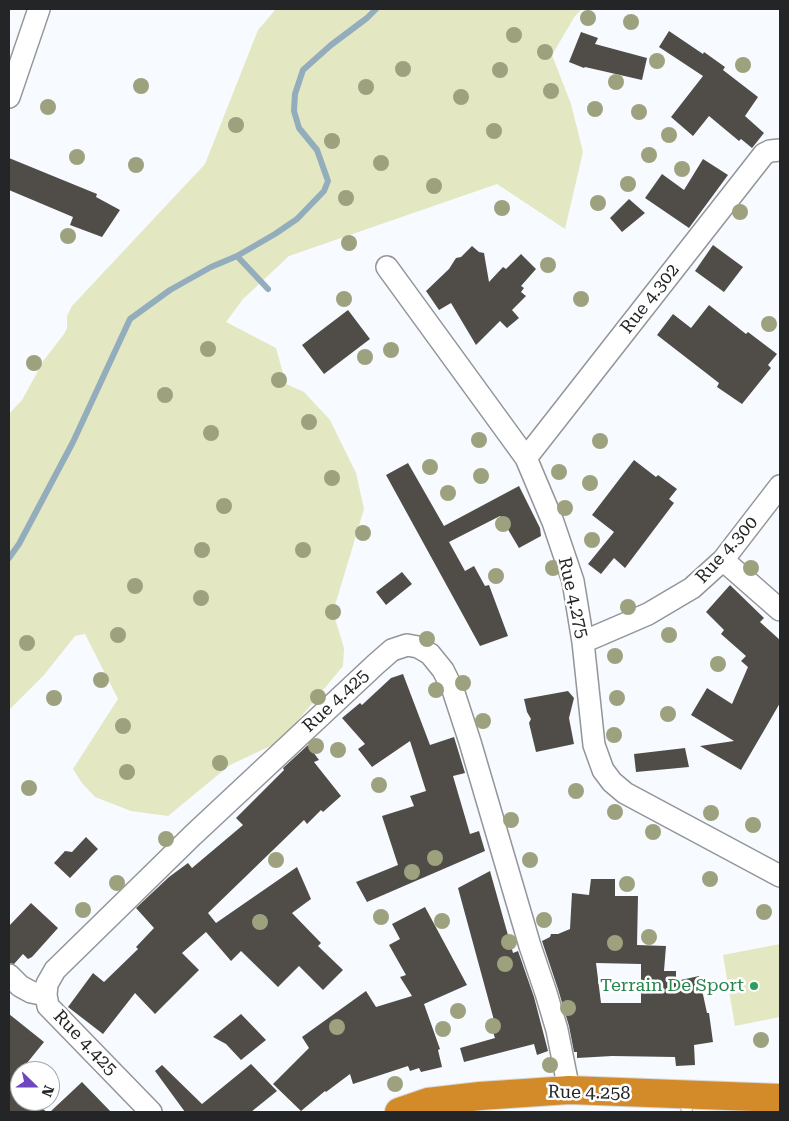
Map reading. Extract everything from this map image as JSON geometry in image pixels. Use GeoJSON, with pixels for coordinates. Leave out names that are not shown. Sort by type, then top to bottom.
{"type":"FeatureCollection","features":[{"type":"Feature","properties":{"kind":"highway","name":"Rue 4.258"},"geometry":{"type":"LineString","coordinates":[[399,1112],[428,1102],[480,1096],[569,1090],[686,1104],[780,1098]]}},
{"type":"Feature","properties":{"kind":"street"},"geometry":{"type":"LineString","coordinates":[[9,98],[39,9]]}},
{"type":"Feature","properties":{"kind":"street","name":"Rue 4.302"},"geometry":{"type":"LineString","coordinates":[[526,458],[764,154],[780,150]]}},
{"type":"Feature","properties":{"kind":"street","name":"Rue 4.275"},"geometry":{"type":"LineString","coordinates":[[387,267],[526,458],[553,522],[573,581],[583,642],[594,745],[603,770],[612,782],[625,793],[780,876]]}},
{"type":"Feature","properties":{"kind":"street","name":"Rue 4.300"},"geometry":{"type":"LineString","coordinates":[[583,642],[648,614],[692,588],[723,560],[780,487]]}},
{"type":"Feature","properties":{"kind":"street"},"geometry":{"type":"LineString","coordinates":[[723,560],[780,610]]}},
{"type":"Feature","properties":{"kind":"street","name":"Rue 4.425"},"geometry":{"type":"LineString","coordinates":[[151,1112],[48,1006],[47,984],[55,970],[200,828],[392,650],[407,645],[418,647],[430,654],[443,670],[452,690],[470,742],[530,946],[557,1030],[569,1090]]}},
{"type":"Feature","properties":{"kind":"street"},"geometry":{"type":"LineString","coordinates":[[9,975],[20,986],[31,992],[46,995]]}},
{"type":"Feature","properties":{"kind":"green space"},"geometry":{"type":"Polygon","coordinates":[[[276,9],[582,9],[575,16],[552,55],[571,104],[583,152],[565,229],[497,184],[289,256],[243,299],[226,322],[276,348],[286,384],[304,392],[330,420],[356,473],[364,509],[333,612],[344,648],[343,666],[281,741],[230,765],[168,816],[131,811],[95,797],[82,783],[73,769],[118,699],[85,634],[75,636],[44,675],[9,710],[9,414],[22,400],[44,360],[64,334],[67,328],[67,316],[72,306],[205,164],[258,30],[276,9]]]}},
{"type":"Feature","properties":{"kind":"green space","name":"Terrain De Sport"},"geometry":{"type":"Polygon","coordinates":[[[780,944],[780,1017],[735,1026],[723,955],[780,944]]]}},
{"type":"Feature","properties":{"kind":"building"},"geometry":{"type":"Polygon","coordinates":[[[669,31],[725,67],[723,70],[758,97],[745,116],[764,133],[752,148],[741,139],[739,141],[709,116],[693,136],[671,117],[703,76],[659,47],[669,31]]]}},
{"type":"Feature","properties":{"kind":"building"},"geometry":{"type":"Polygon","coordinates":[[[581,32],[598,38],[595,44],[647,58],[642,80],[584,68],[569,62],[581,32]]]}},
{"type":"Feature","properties":{"kind":"building"},"geometry":{"type":"Polygon","coordinates":[[[9,158],[97,194],[96,197],[120,210],[102,237],[70,225],[73,217],[9,190],[9,158]]]}},
{"type":"Feature","properties":{"kind":"building"},"geometry":{"type":"Polygon","coordinates":[[[703,159],[728,175],[689,228],[645,198],[662,174],[684,190],[703,159]]]}},
{"type":"Feature","properties":{"kind":"building"},"geometry":{"type":"Polygon","coordinates":[[[629,199],[645,213],[622,232],[610,218],[629,199]]]}},
{"type":"Feature","properties":{"kind":"building"},"geometry":{"type":"Polygon","coordinates":[[[713,245],[743,267],[724,292],[695,271],[713,245]]]}},
{"type":"Feature","properties":{"kind":"building"},"geometry":{"type":"Polygon","coordinates":[[[472,246],[479,252],[484,253],[489,282],[503,267],[506,269],[521,254],[536,269],[521,286],[524,288],[521,292],[526,296],[512,310],[519,318],[507,328],[500,321],[476,345],[451,303],[439,310],[426,291],[449,269],[456,258],[461,257],[472,246]]]}},
{"type":"Feature","properties":{"kind":"building"},"geometry":{"type":"Polygon","coordinates":[[[709,305],[746,334],[748,332],[777,354],[768,365],[771,368],[742,404],[717,387],[719,383],[657,335],[673,314],[691,328],[709,305]]]}},
{"type":"Feature","properties":{"kind":"building"},"geometry":{"type":"Polygon","coordinates":[[[348,310],[370,339],[324,374],[302,345],[348,310]]]}},
{"type":"Feature","properties":{"kind":"building"},"geometry":{"type":"Polygon","coordinates":[[[634,460],[656,477],[658,475],[677,489],[669,499],[674,503],[625,568],[614,558],[601,574],[588,564],[614,532],[592,515],[634,460]]]}},
{"type":"Feature","properties":{"kind":"building"},"geometry":{"type":"Polygon","coordinates":[[[408,463],[444,526],[519,486],[540,528],[541,536],[519,548],[500,516],[449,542],[465,571],[474,566],[485,586],[489,585],[508,636],[480,646],[386,475],[408,463]]]}},
{"type":"Feature","properties":{"kind":"building"},"geometry":{"type":"Polygon","coordinates":[[[402,572],[412,584],[386,605],[376,592],[402,572]]]}},
{"type":"Feature","properties":{"kind":"building"},"geometry":{"type":"Polygon","coordinates":[[[730,585],[764,618],[760,622],[780,640],[780,703],[741,770],[700,746],[734,741],[691,715],[707,688],[732,704],[748,667],[741,661],[746,656],[721,634],[724,630],[706,612],[730,585]]]}},
{"type":"Feature","properties":{"kind":"building"},"geometry":{"type":"Polygon","coordinates":[[[403,674],[430,745],[454,737],[465,773],[453,776],[470,834],[479,831],[485,851],[367,902],[356,882],[398,865],[382,816],[414,806],[410,796],[426,791],[410,741],[372,767],[358,749],[365,744],[342,718],[360,703],[362,705],[391,678],[403,674]]]}},
{"type":"Feature","properties":{"kind":"building"},"geometry":{"type":"Polygon","coordinates":[[[568,691],[574,698],[569,718],[574,744],[536,752],[529,723],[531,719],[524,699],[568,691]]]}},
{"type":"Feature","properties":{"kind":"building"},"geometry":{"type":"Polygon","coordinates":[[[308,745],[319,760],[314,762],[341,796],[323,812],[321,810],[307,824],[304,820],[208,913],[216,923],[297,867],[311,899],[292,913],[321,943],[318,946],[343,970],[323,990],[299,966],[278,987],[241,951],[231,961],[206,932],[182,953],[199,970],[155,1014],[135,993],[103,1034],[68,1007],[93,973],[104,982],[138,949],[136,947],[154,928],[136,908],[169,877],[188,863],[192,868],[243,825],[236,818],[284,770],[283,768],[308,745]]]}},
{"type":"Feature","properties":{"kind":"building"},"geometry":{"type":"Polygon","coordinates":[[[685,748],[689,767],[636,772],[634,754],[685,748]]]}},
{"type":"Feature","properties":{"kind":"building"},"geometry":{"type":"Polygon","coordinates":[[[86,837],[98,849],[70,878],[54,863],[65,851],[72,852],[86,837]]]}},
{"type":"Feature","properties":{"kind":"building"},"geometry":{"type":"Polygon","coordinates":[[[490,871],[513,953],[518,951],[534,997],[548,1051],[537,1055],[534,1044],[464,1062],[460,1048],[495,1038],[491,1026],[495,1024],[458,888],[490,871]]]}},
{"type":"Feature","properties":{"kind":"building"},"geometry":{"type":"Polygon","coordinates":[[[591,879],[615,879],[615,896],[638,896],[637,945],[666,946],[664,971],[676,971],[676,981],[699,976],[707,1013],[709,1013],[713,1042],[694,1045],[695,1065],[676,1066],[675,1057],[612,1056],[577,1058],[577,1052],[574,1052],[569,1026],[542,941],[550,937],[551,934],[558,934],[570,929],[572,893],[589,895],[591,879]],[[596,963],[601,1003],[641,1003],[641,964],[596,963]]]}},
{"type":"Feature","properties":{"kind":"building"},"geometry":{"type":"Polygon","coordinates":[[[31,903],[58,928],[32,957],[28,959],[23,954],[14,964],[9,963],[9,926],[31,903]]]}},
{"type":"Feature","properties":{"kind":"building"},"geometry":{"type":"Polygon","coordinates":[[[425,907],[467,985],[424,1004],[440,1049],[438,1050],[442,1067],[421,1072],[419,1068],[410,1071],[408,1066],[353,1084],[350,1074],[301,1111],[273,1084],[309,1048],[302,1037],[366,991],[376,1007],[412,996],[400,977],[406,975],[389,945],[400,939],[392,924],[425,907]]]}},
{"type":"Feature","properties":{"kind":"building"},"geometry":{"type":"Polygon","coordinates":[[[9,1014],[44,1042],[29,1061],[10,1061],[10,1111],[47,1112],[9,1112],[9,1014]]]}},
{"type":"Feature","properties":{"kind":"building"},"geometry":{"type":"Polygon","coordinates":[[[241,1014],[266,1040],[241,1060],[226,1044],[213,1037],[241,1014]]]}},
{"type":"Feature","properties":{"kind":"building"},"geometry":{"type":"Polygon","coordinates":[[[251,1064],[277,1091],[251,1112],[185,1112],[155,1071],[162,1065],[202,1104],[251,1064]]]}},
{"type":"Feature","properties":{"kind":"building"},"geometry":{"type":"Polygon","coordinates":[[[82,1082],[111,1112],[50,1112],[60,1111],[60,1103],[82,1082]]]}},
{"type":"Feature","properties":{"kind":"waterway"},"geometry":{"type":"LineString","coordinates":[[9,558],[19,544],[73,442],[130,319],[170,290],[211,267],[237,256],[275,234],[297,219],[324,191],[328,181],[317,150],[299,128],[294,111],[295,94],[303,70],[376,9]]}},
{"type":"Feature","properties":{"kind":"waterway"},"geometry":{"type":"LineString","coordinates":[[237,256],[268,289]]}},
{"type":"Feature","properties":{"kind":"place","name":"Terrain De Sport"},"geometry":{"type":"Point","coordinates":[754,986]}}]}
